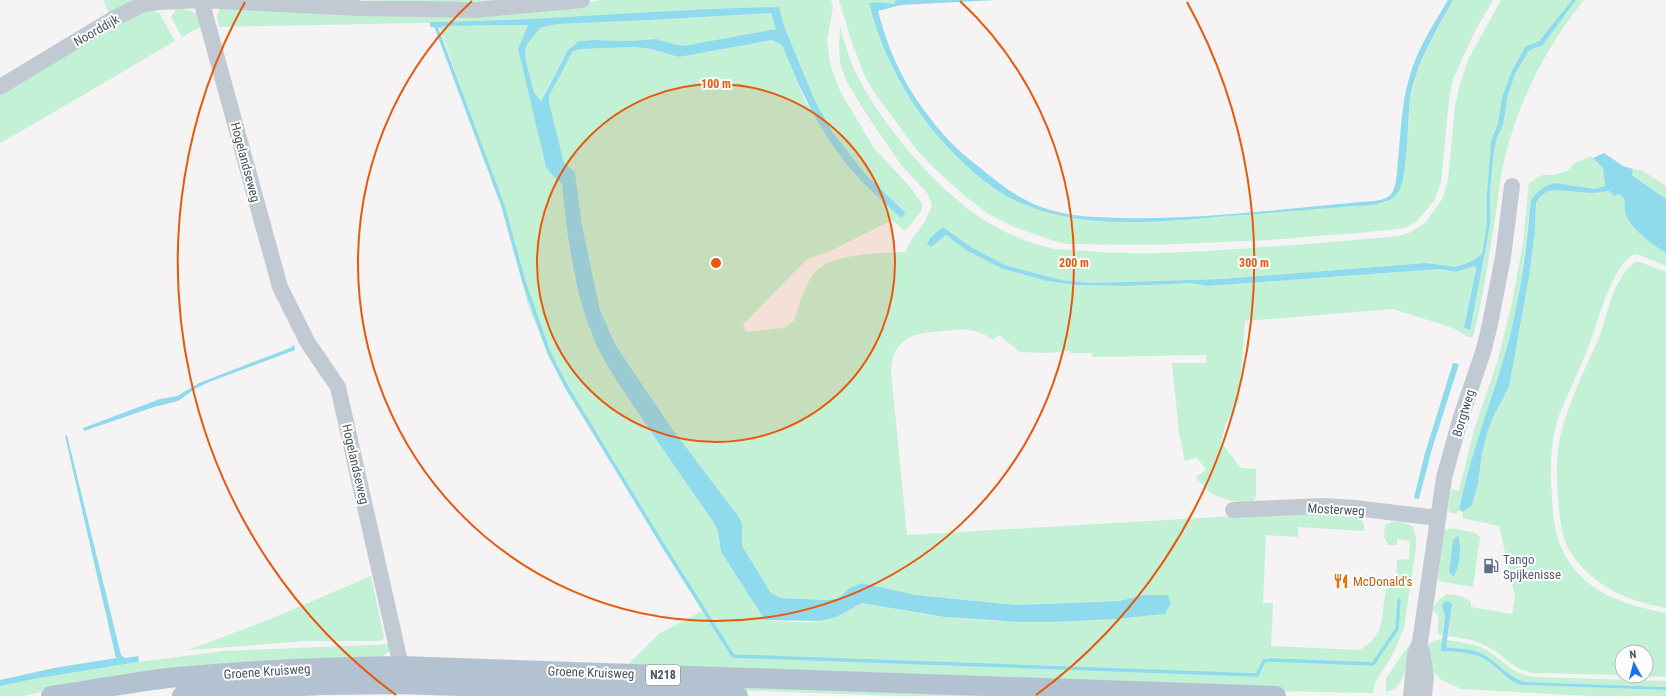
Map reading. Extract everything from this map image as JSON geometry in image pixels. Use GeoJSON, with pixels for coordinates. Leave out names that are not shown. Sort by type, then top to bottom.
{"type":"FeatureCollection","features":[{"type":"Feature","properties":{"kind":"main road","name":"Groene Kruisweg"},"geometry":{"type":"LineString","coordinates":[[51,696],[167,679],[244,671],[321,667],[401,675],[738,696]]}},
{"type":"Feature","properties":{"kind":"main road","name":"Groene Kruisweg"},"geometry":{"type":"LineString","coordinates":[[182,696],[254,689],[322,685],[401,675],[1276,696]]}},
{"type":"Feature","properties":{"kind":"street"},"geometry":{"type":"LineString","coordinates":[[201,0],[359,8],[474,10],[582,0]]}},
{"type":"Feature","properties":{"kind":"street","name":"Noorddijk"},"geometry":{"type":"LineString","coordinates":[[0,87],[112,20],[143,4],[201,0]]}},
{"type":"Feature","properties":{"kind":"street","name":"Hogelandseweg"},"geometry":{"type":"LineString","coordinates":[[201,0],[280,287],[308,343],[338,387],[401,675]]}},
{"type":"Feature","properties":{"kind":"street","name":"Borgtweg"},"geometry":{"type":"LineString","coordinates":[[1411,696],[1415,654],[1420,642],[1444,478],[1460,420],[1484,349],[1490,324],[1503,257],[1512,186]]}},
{"type":"Feature","properties":{"kind":"street","name":"Mosterweg"},"geometry":{"type":"LineString","coordinates":[[1233,510],[1323,506],[1355,508],[1438,518]]}},
{"type":"Feature","properties":{"kind":"street","name":"Borgtweg"},"geometry":{"type":"LineString","coordinates":[[1420,642],[1426,677],[1424,696]]}},
{"type":"Feature","properties":{"kind":"green space"},"geometry":{"type":"Polygon","coordinates":[[[103,0],[138,0],[110,15],[103,0]]]}},
{"type":"Feature","properties":{"kind":"green space"},"geometry":{"type":"Polygon","coordinates":[[[333,0],[501,0],[450,2],[333,0]]]}},
{"type":"Feature","properties":{"kind":"green space"},"geometry":{"type":"Polygon","coordinates":[[[602,0],[831,0],[833,7],[827,41],[831,68],[840,91],[874,148],[911,188],[922,204],[922,210],[905,231],[892,220],[832,250],[806,260],[743,325],[746,332],[783,328],[794,321],[809,281],[816,271],[824,265],[846,257],[858,255],[905,252],[912,239],[924,223],[932,206],[928,194],[902,166],[867,115],[847,82],[840,63],[840,27],[849,57],[857,75],[867,93],[894,133],[946,190],[981,218],[1016,237],[1055,249],[1119,253],[1171,253],[1355,240],[1399,236],[1411,232],[1425,223],[1443,198],[1448,180],[1455,106],[1460,84],[1468,60],[1501,0],[1572,0],[1539,41],[1531,44],[1502,97],[1498,123],[1491,141],[1487,193],[1487,223],[1482,254],[1474,260],[1456,267],[1426,263],[1222,279],[1092,283],[1061,280],[1005,265],[971,247],[943,227],[931,246],[946,235],[1003,269],[1047,281],[1075,285],[1128,286],[1190,283],[1208,286],[1440,269],[1456,272],[1475,266],[1475,274],[1464,328],[1469,330],[1490,225],[1490,191],[1494,151],[1497,138],[1503,125],[1508,95],[1515,74],[1528,52],[1534,48],[1542,46],[1576,0],[1584,0],[1556,39],[1544,59],[1523,102],[1515,124],[1502,170],[1486,278],[1473,337],[1468,337],[1453,328],[1393,309],[1245,321],[1239,402],[1226,423],[1221,442],[1241,468],[1256,469],[1256,495],[1254,501],[1235,502],[1216,496],[1205,488],[1196,477],[1206,470],[1197,457],[1185,461],[1179,433],[1172,363],[1206,363],[1206,355],[1093,357],[1092,353],[1070,353],[1070,351],[1045,353],[1020,352],[999,335],[993,340],[975,331],[963,330],[923,333],[907,339],[896,351],[893,360],[891,371],[907,535],[1269,514],[1311,513],[1360,516],[1365,528],[1364,531],[1298,527],[1298,537],[1266,535],[1263,603],[1273,603],[1271,646],[1360,650],[1369,644],[1379,631],[1386,590],[1396,584],[1397,560],[1409,559],[1410,541],[1397,539],[1397,545],[1388,545],[1384,537],[1385,525],[1396,521],[1406,523],[1413,527],[1416,537],[1416,547],[1404,628],[1394,652],[1375,683],[1373,693],[1227,690],[626,666],[660,633],[704,610],[614,467],[560,377],[542,340],[528,305],[507,221],[440,28],[443,26],[529,25],[518,49],[546,167],[562,184],[568,241],[574,277],[590,330],[600,351],[641,418],[714,523],[718,531],[721,552],[765,620],[818,622],[864,603],[934,616],[971,620],[1027,622],[1082,621],[1164,614],[1171,603],[1144,595],[1119,601],[1016,605],[915,595],[862,583],[848,589],[839,598],[829,600],[780,598],[771,593],[742,546],[742,523],[738,516],[673,430],[616,346],[600,310],[582,225],[575,173],[564,164],[549,102],[549,96],[573,51],[581,49],[636,47],[650,49],[679,57],[772,40],[782,45],[806,103],[901,218],[906,213],[866,175],[832,131],[815,101],[784,26],[779,7],[475,22],[219,27],[217,15],[220,9],[566,6],[602,0]]]}},
{"type":"Feature","properties":{"kind":"green space"},"geometry":{"type":"Polygon","coordinates":[[[839,0],[895,0],[894,4],[877,2],[870,3],[891,65],[901,84],[927,123],[949,149],[1005,195],[1022,204],[1068,217],[1090,220],[1155,221],[1385,203],[1399,193],[1408,133],[1410,101],[1416,76],[1426,50],[1453,0],[1493,0],[1476,29],[1453,79],[1449,99],[1441,182],[1434,201],[1417,221],[1405,228],[1368,232],[1270,240],[1149,245],[1068,244],[1054,241],[1012,226],[990,215],[966,197],[934,168],[916,149],[874,92],[865,76],[852,43],[839,0]]]}},
{"type":"Feature","properties":{"kind":"green space"},"geometry":{"type":"Polygon","coordinates":[[[148,7],[160,14],[175,41],[0,143],[0,90],[148,7]]]}},
{"type":"Feature","properties":{"kind":"green space"},"geometry":{"type":"Polygon","coordinates":[[[176,9],[184,9],[199,14],[206,24],[182,37],[171,17],[176,9]]]}},
{"type":"Feature","properties":{"kind":"green space"},"geometry":{"type":"Polygon","coordinates":[[[771,13],[777,29],[682,46],[656,39],[630,41],[579,41],[568,50],[540,101],[534,93],[525,57],[526,46],[540,28],[557,24],[771,13]]]}},
{"type":"Feature","properties":{"kind":"green space"},"geometry":{"type":"Polygon","coordinates":[[[1591,156],[1603,168],[1605,186],[1595,189],[1555,183],[1549,184],[1531,200],[1518,303],[1506,349],[1467,476],[1459,510],[1456,514],[1449,512],[1448,507],[1451,491],[1453,489],[1459,491],[1474,430],[1498,360],[1512,303],[1523,243],[1529,183],[1542,175],[1553,175],[1567,171],[1575,163],[1591,156]]]}},
{"type":"Feature","properties":{"kind":"green space"},"geometry":{"type":"Polygon","coordinates":[[[1633,169],[1642,170],[1666,186],[1666,199],[1632,174],[1633,169]]]}},
{"type":"Feature","properties":{"kind":"green space"},"geometry":{"type":"Polygon","coordinates":[[[1601,190],[1618,194],[1624,198],[1626,215],[1634,227],[1644,237],[1666,253],[1666,266],[1637,254],[1630,257],[1623,264],[1611,285],[1577,375],[1563,405],[1555,430],[1551,454],[1551,488],[1554,523],[1559,543],[1570,564],[1580,576],[1592,586],[1620,601],[1666,613],[1666,677],[1654,677],[1654,644],[1614,644],[1614,675],[1532,673],[1525,671],[1514,666],[1485,645],[1448,636],[1452,605],[1450,601],[1445,613],[1442,635],[1439,635],[1438,632],[1438,615],[1433,611],[1435,604],[1438,600],[1445,596],[1445,594],[1461,596],[1471,602],[1471,607],[1512,614],[1515,597],[1499,526],[1462,518],[1463,512],[1472,505],[1478,484],[1482,453],[1488,431],[1493,417],[1509,387],[1529,277],[1535,231],[1536,204],[1546,191],[1601,190]]]}},
{"type":"Feature","properties":{"kind":"green space"},"geometry":{"type":"Polygon","coordinates":[[[1635,262],[1640,262],[1666,272],[1666,608],[1643,603],[1621,595],[1601,584],[1583,568],[1566,545],[1562,530],[1559,507],[1557,463],[1560,438],[1565,418],[1602,330],[1616,288],[1621,278],[1635,262]]]}},
{"type":"Feature","properties":{"kind":"green space"},"geometry":{"type":"Polygon","coordinates":[[[1452,528],[1476,533],[1480,537],[1473,587],[1443,582],[1436,578],[1442,533],[1445,530],[1452,528]],[[1458,535],[1453,540],[1449,572],[1452,577],[1458,563],[1460,550],[1458,535]]]}},
{"type":"Feature","properties":{"kind":"green space"},"geometry":{"type":"Polygon","coordinates":[[[371,576],[384,637],[382,640],[308,641],[188,650],[268,620],[371,576]]]}},
{"type":"Feature","properties":{"kind":"green space"},"geometry":{"type":"Polygon","coordinates":[[[1442,639],[1442,651],[1465,653],[1483,658],[1512,681],[1521,685],[1666,690],[1666,696],[1589,696],[1461,689],[1440,679],[1431,667],[1427,645],[1442,639]]]}},
{"type":"Feature","properties":{"kind":"green space"},"geometry":{"type":"Polygon","coordinates":[[[1447,640],[1483,648],[1519,673],[1534,677],[1614,679],[1614,684],[1654,684],[1654,681],[1666,681],[1666,687],[1525,682],[1515,679],[1480,653],[1446,647],[1447,640]]]}},
{"type":"Feature","properties":{"kind":"green space"},"geometry":{"type":"Polygon","coordinates":[[[394,644],[393,648],[381,658],[59,688],[23,696],[0,696],[0,686],[138,662],[224,651],[394,644]]]}},
{"type":"Feature","properties":{"kind":"green space"},"geometry":{"type":"Polygon","coordinates":[[[1409,645],[1402,680],[1393,690],[1386,692],[1386,678],[1409,645]]]}},
{"type":"Feature","properties":{"kind":"green space"},"geometry":{"type":"Polygon","coordinates":[[[428,674],[1070,696],[901,696],[546,683],[428,674]]]}},
{"type":"Feature","properties":{"kind":"water"},"geometry":{"type":"Polygon","coordinates":[[[895,0],[996,0],[901,5],[878,11],[889,46],[903,77],[932,121],[963,154],[1009,190],[1025,200],[1044,208],[1078,216],[1150,218],[1210,216],[1271,211],[1382,200],[1389,196],[1394,190],[1396,182],[1403,109],[1406,89],[1412,69],[1420,48],[1448,0],[1453,0],[1427,48],[1413,86],[1410,100],[1407,149],[1403,177],[1401,187],[1394,197],[1383,203],[1371,205],[1149,222],[1123,222],[1072,218],[1023,204],[987,183],[954,154],[924,119],[904,89],[880,39],[869,3],[877,2],[894,4],[895,0]]]}},
{"type":"Feature","properties":{"kind":"water"},"geometry":{"type":"Polygon","coordinates":[[[1572,0],[1576,0],[1542,46],[1534,48],[1528,52],[1515,74],[1508,95],[1503,125],[1497,138],[1494,151],[1490,191],[1490,225],[1470,330],[1464,328],[1476,269],[1475,266],[1456,272],[1440,269],[1208,286],[1190,283],[1128,286],[1075,285],[1047,281],[1003,269],[966,250],[946,235],[931,247],[927,244],[930,238],[943,227],[971,247],[1005,265],[1061,280],[1092,283],[1222,279],[1426,263],[1456,267],[1474,260],[1482,254],[1487,223],[1487,193],[1491,141],[1498,123],[1502,97],[1512,71],[1525,47],[1539,41],[1572,0]]]}},
{"type":"Feature","properties":{"kind":"water"},"geometry":{"type":"Polygon","coordinates":[[[779,7],[784,26],[815,101],[832,131],[866,175],[906,213],[901,218],[862,182],[833,146],[805,97],[782,45],[772,40],[679,57],[650,49],[636,47],[581,49],[573,51],[549,96],[549,102],[564,163],[575,172],[582,225],[600,310],[616,346],[673,430],[738,516],[742,523],[742,546],[771,593],[780,598],[828,600],[839,598],[848,589],[862,583],[915,595],[1016,605],[1119,601],[1144,595],[1168,595],[1171,603],[1165,614],[1117,619],[1018,622],[944,617],[862,603],[836,617],[821,621],[765,620],[721,552],[718,531],[714,523],[619,384],[594,339],[584,311],[571,258],[562,184],[546,167],[518,49],[528,25],[443,26],[440,28],[430,27],[430,22],[518,20],[779,7]],[[771,13],[557,24],[540,28],[526,46],[525,57],[534,93],[541,101],[568,50],[579,41],[630,41],[656,39],[682,46],[776,29],[771,13]]]}},
{"type":"Feature","properties":{"kind":"water"},"geometry":{"type":"Polygon","coordinates":[[[1604,153],[1623,166],[1633,169],[1632,175],[1666,199],[1666,253],[1644,237],[1630,222],[1626,215],[1624,198],[1619,194],[1614,196],[1609,191],[1593,193],[1554,190],[1546,192],[1540,197],[1536,203],[1535,231],[1529,277],[1509,387],[1493,417],[1488,431],[1482,453],[1478,484],[1472,505],[1463,512],[1459,510],[1464,490],[1511,332],[1525,257],[1531,200],[1542,189],[1555,183],[1595,189],[1605,186],[1603,168],[1593,158],[1604,153]]]}},
{"type":"Feature","properties":{"kind":"water"},"geometry":{"type":"Polygon","coordinates":[[[294,345],[295,350],[209,382],[195,389],[178,401],[154,407],[84,431],[83,428],[160,399],[177,396],[199,383],[290,348],[294,345]]]}},
{"type":"Feature","properties":{"kind":"water"},"geometry":{"type":"Polygon","coordinates":[[[1453,363],[1459,364],[1432,449],[1419,499],[1414,498],[1425,453],[1453,363]]]}},
{"type":"Feature","properties":{"kind":"water"},"geometry":{"type":"Polygon","coordinates":[[[67,435],[121,655],[125,658],[138,656],[139,660],[138,662],[0,686],[0,680],[54,668],[116,658],[65,436],[67,435]]]}},
{"type":"Feature","properties":{"kind":"water"},"geometry":{"type":"Polygon","coordinates":[[[1458,535],[1460,557],[1453,577],[1449,572],[1453,540],[1458,535]]]}},
{"type":"Feature","properties":{"kind":"water"},"geometry":{"type":"Polygon","coordinates":[[[1450,601],[1452,605],[1446,647],[1476,651],[1492,660],[1507,673],[1519,680],[1525,682],[1666,687],[1666,690],[1521,685],[1516,683],[1483,658],[1465,653],[1441,651],[1445,615],[1442,606],[1444,602],[1450,601]]]}},
{"type":"Feature","properties":{"kind":"waterway"},"geometry":{"type":"LineString","coordinates":[[435,24],[503,206],[524,282],[549,353],[566,386],[661,542],[733,656],[1257,675],[1264,661],[1271,660],[1373,664],[1397,629],[1399,600]]}},
{"type":"Feature","properties":{"kind":"place","name":"Tango Spijkenisse"},"geometry":{"type":"Point","coordinates":[1491,566]}},
{"type":"Feature","properties":{"kind":"place","name":"McDonald's"},"geometry":{"type":"Point","coordinates":[1341,581]}}]}
